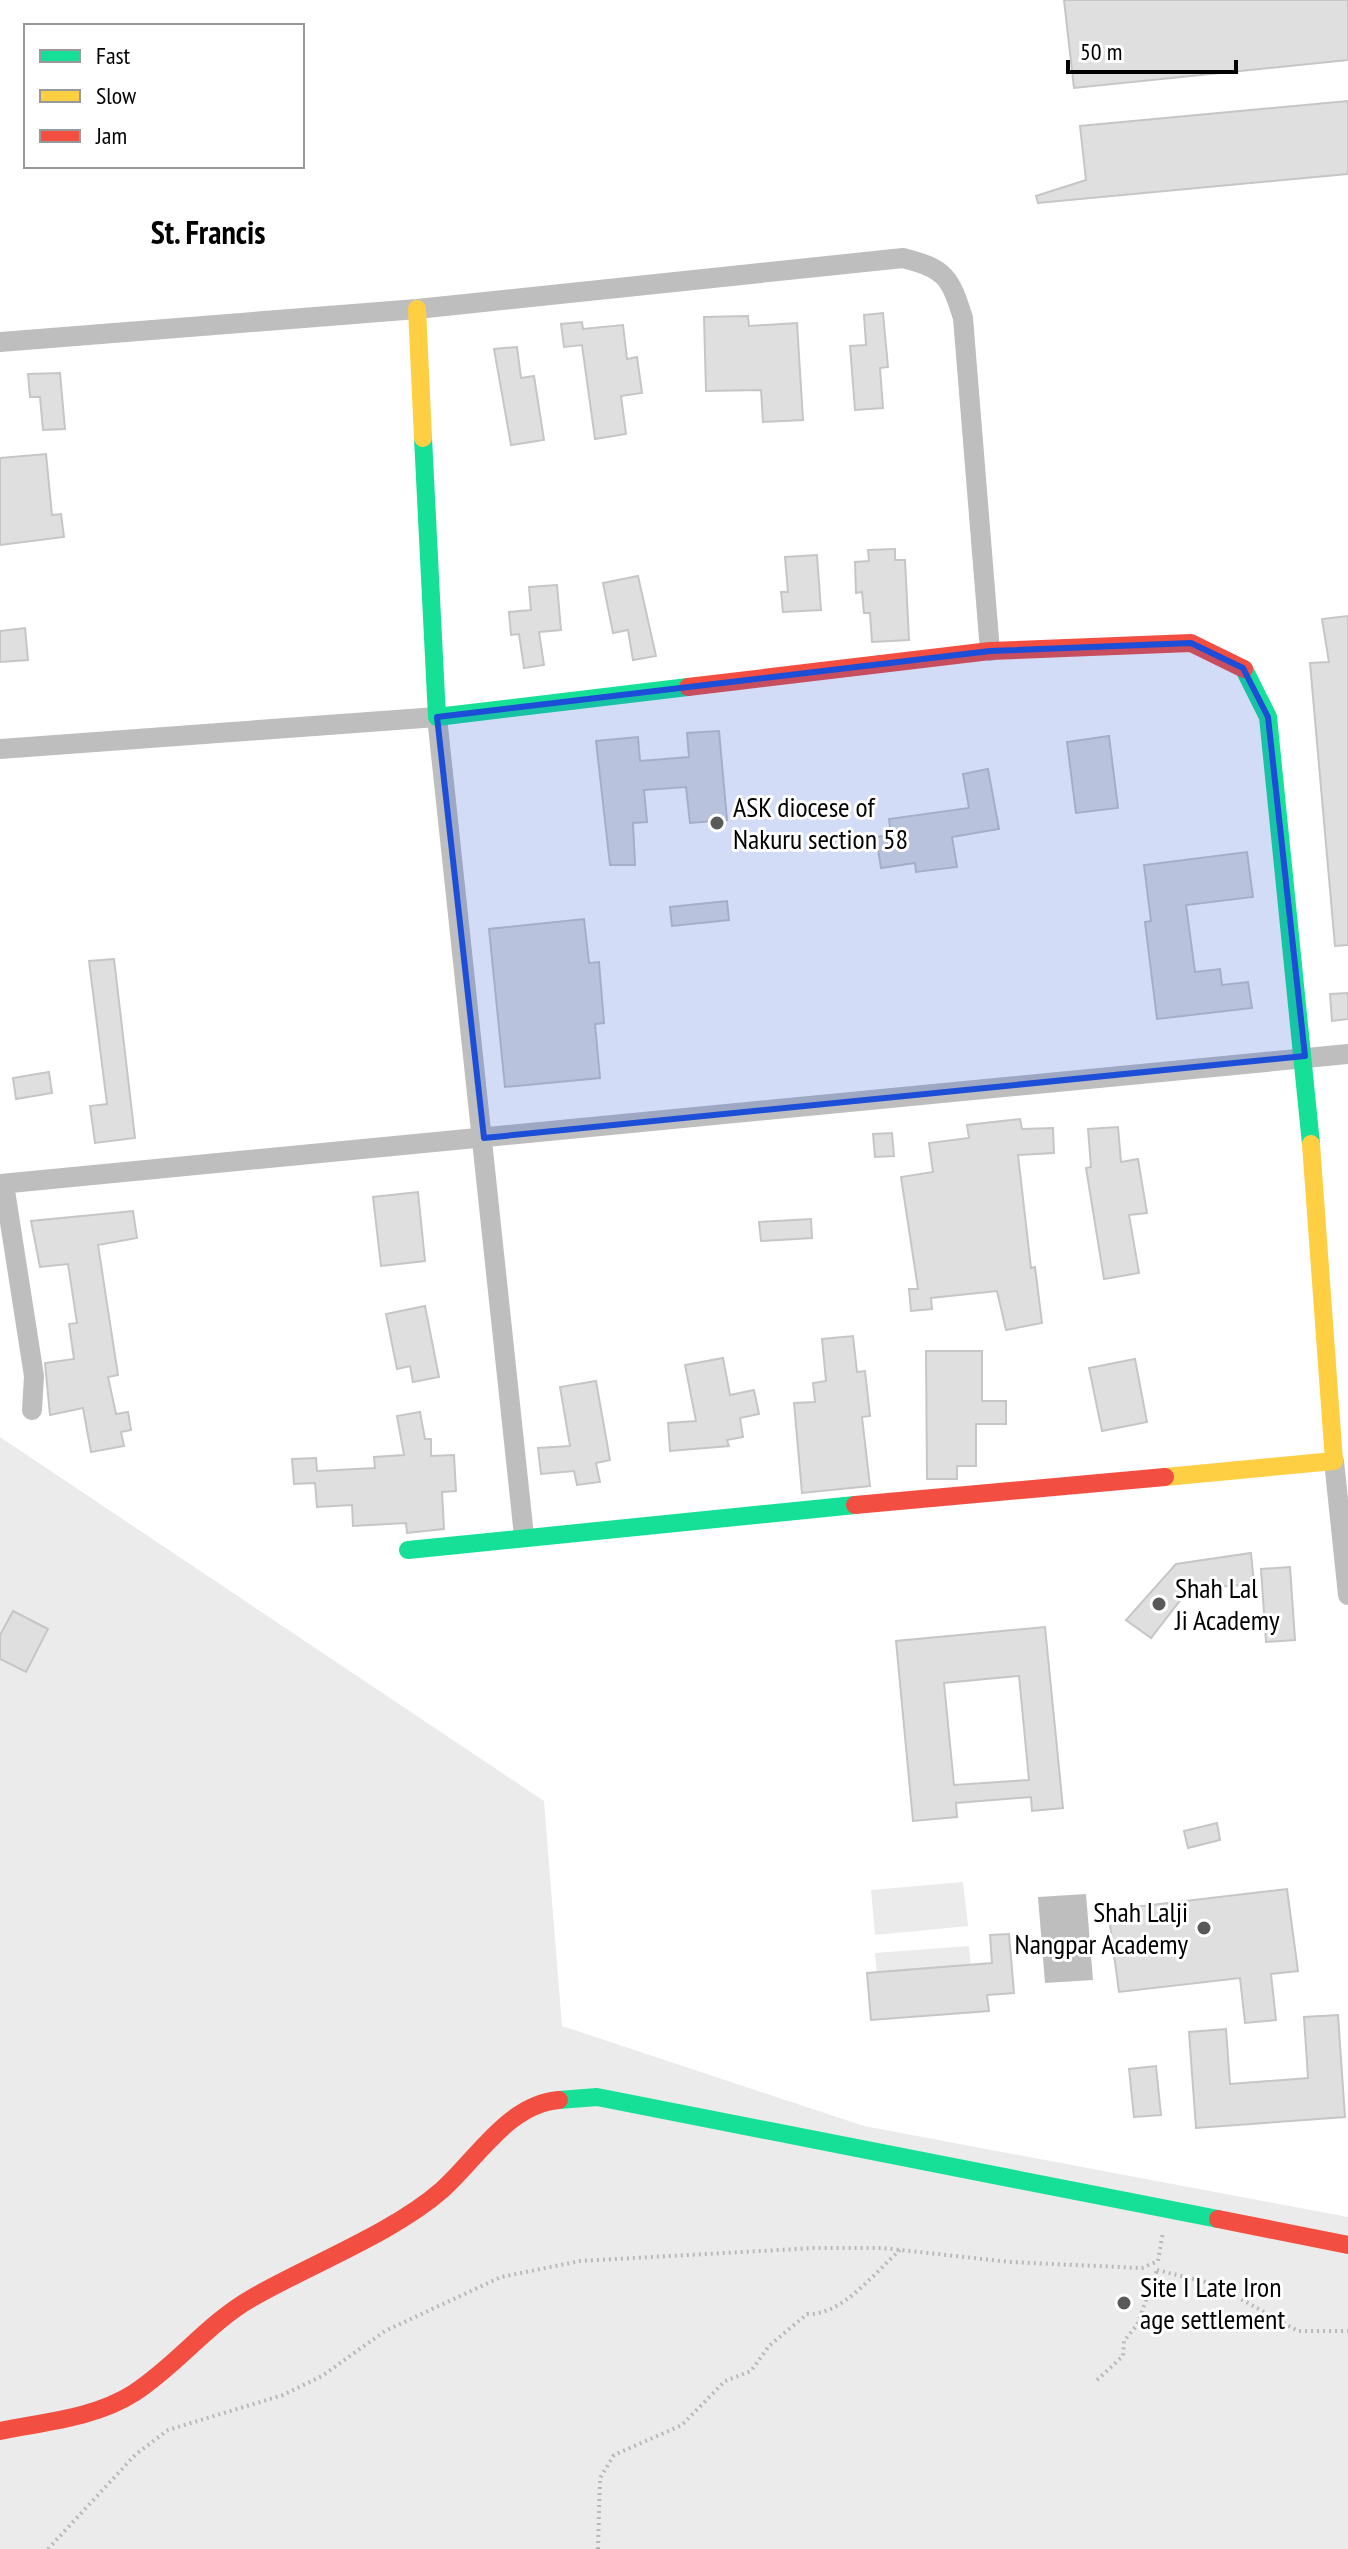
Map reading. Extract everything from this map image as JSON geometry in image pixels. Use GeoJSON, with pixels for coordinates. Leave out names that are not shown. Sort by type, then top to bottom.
{"type":"FeatureCollection","features":[{"type":"Feature","properties":{"kind":"street"},"geometry":{"type":"LineString","coordinates":[[0,342],[417,309],[903,258],[933,266],[952,282],[963,318],[990,651]]}},
{"type":"Feature","properties":{"kind":"street"},"geometry":{"type":"LineString","coordinates":[[417,309],[437,717],[524,1536]]}},
{"type":"Feature","properties":{"kind":"street"},"geometry":{"type":"LineString","coordinates":[[0,749],[437,717],[990,651],[1191,643],[1243,668],[1268,717],[1305,1056],[1334,1461],[1348,1595]]}},
{"type":"Feature","properties":{"kind":"street"},"geometry":{"type":"LineString","coordinates":[[32,1410],[34,1376],[2,1184],[1348,1054]]}},
{"type":"Feature","properties":{"kind":"street"},"geometry":{"type":"LineString","coordinates":[[408,1550],[524,1536],[1334,1461]]}},
{"type":"Feature","properties":{"kind":"street"},"geometry":{"type":"LineString","coordinates":[[0,2431],[94,2412],[133,2394],[248,2300],[378,2231],[441,2191],[495,2132],[547,2101],[597,2097],[1348,2245]]}},
{"type":"Feature","properties":{"kind":"path"},"geometry":{"type":"LineString","coordinates":[[1097,2380],[1123,2356],[1124,2341],[1137,2325],[1157,2270],[1169,2211]]}},
{"type":"Feature","properties":{"kind":"path"},"geometry":{"type":"LineString","coordinates":[[50,2548],[135,2455],[168,2430],[283,2395],[322,2376],[397,2325],[501,2277],[580,2261],[721,2250],[900,2250],[1010,2262],[1142,2268],[1158,2261]]}},
{"type":"Feature","properties":{"kind":"path"},"geometry":{"type":"LineString","coordinates":[[598,2549],[600,2478],[614,2455],[682,2425],[725,2381],[751,2371],[769,2346],[785,2336],[807,2314],[820,2315],[843,2301],[900,2250]]}},
{"type":"Feature","properties":{"kind":"path"},"geometry":{"type":"LineString","coordinates":[[1157,2270],[1214,2284],[1298,2331],[1348,2331]]}},
{"type":"Feature","properties":{"kind":"highlighted area"},"geometry":{"type":"Polygon","coordinates":[[[1191,643],[1243,668],[1268,717],[1305,1056],[484,1138],[437,717],[990,651],[1191,643]]]}},
{"type":"Feature","properties":{"kind":"shaded area"},"geometry":{"type":"Polygon","coordinates":[[[0,1437],[544,1801],[562,2026],[864,2126],[1348,2217],[1348,2549],[0,2549],[0,1437]]]}},
{"type":"Feature","properties":{"kind":"shaded area"},"geometry":{"type":"Polygon","coordinates":[[[963,1882],[968,1926],[875,1935],[871,1890],[963,1882]]]}},
{"type":"Feature","properties":{"kind":"shaded area"},"geometry":{"type":"Polygon","coordinates":[[[1086,1894],[1093,1980],[1045,1983],[1038,1897],[1086,1894]]]}},
{"type":"Feature","properties":{"kind":"shaded area"},"geometry":{"type":"Polygon","coordinates":[[[969,1946],[973,1991],[879,1999],[875,1953],[969,1946]]]}},
{"type":"Feature","properties":{"kind":"building"},"geometry":{"type":"Polygon","coordinates":[[[1064,0],[1348,0],[1348,60],[1074,88],[1064,0]]]}},
{"type":"Feature","properties":{"kind":"building"},"geometry":{"type":"Polygon","coordinates":[[[1348,101],[1348,174],[1038,203],[1036,196],[1086,180],[1080,126],[1348,101]]]}},
{"type":"Feature","properties":{"kind":"building"},"geometry":{"type":"Polygon","coordinates":[[[883,313],[888,367],[880,368],[883,408],[855,410],[850,346],[866,345],[864,315],[883,313]]]}},
{"type":"Feature","properties":{"kind":"building"},"geometry":{"type":"Polygon","coordinates":[[[748,316],[749,326],[797,323],[803,420],[763,422],[761,390],[706,391],[704,317],[748,316]]]}},
{"type":"Feature","properties":{"kind":"building"},"geometry":{"type":"Polygon","coordinates":[[[582,322],[583,329],[623,325],[627,359],[637,357],[642,393],[621,396],[626,434],[595,439],[582,345],[564,347],[561,324],[582,322]]]}},
{"type":"Feature","properties":{"kind":"building"},"geometry":{"type":"Polygon","coordinates":[[[517,347],[521,378],[534,376],[544,440],[511,445],[494,349],[517,347]]]}},
{"type":"Feature","properties":{"kind":"building"},"geometry":{"type":"Polygon","coordinates":[[[60,373],[65,429],[43,430],[40,397],[30,397],[28,374],[60,373]]]}},
{"type":"Feature","properties":{"kind":"building"},"geometry":{"type":"Polygon","coordinates":[[[46,454],[52,515],[61,514],[64,537],[0,545],[0,458],[46,454]]]}},
{"type":"Feature","properties":{"kind":"building"},"geometry":{"type":"Polygon","coordinates":[[[895,549],[895,560],[905,560],[909,640],[872,642],[870,613],[864,613],[862,592],[856,593],[855,562],[869,561],[868,550],[895,549]]]}},
{"type":"Feature","properties":{"kind":"building"},"geometry":{"type":"Polygon","coordinates":[[[817,555],[821,610],[783,612],[781,592],[788,592],[785,557],[817,555]]]}},
{"type":"Feature","properties":{"kind":"building"},"geometry":{"type":"Polygon","coordinates":[[[638,576],[656,656],[633,660],[628,630],[613,633],[603,583],[638,576]]]}},
{"type":"Feature","properties":{"kind":"building"},"geometry":{"type":"Polygon","coordinates":[[[557,585],[561,630],[539,632],[544,665],[524,668],[519,634],[511,635],[509,612],[531,610],[529,587],[557,585]]]}},
{"type":"Feature","properties":{"kind":"building"},"geometry":{"type":"Polygon","coordinates":[[[1348,616],[1348,945],[1335,946],[1310,663],[1329,662],[1322,619],[1348,616]]]}},
{"type":"Feature","properties":{"kind":"building"},"geometry":{"type":"Polygon","coordinates":[[[25,628],[28,660],[0,662],[0,631],[25,628]]]}},
{"type":"Feature","properties":{"kind":"building"},"geometry":{"type":"Polygon","coordinates":[[[719,731],[727,820],[690,823],[686,787],[644,790],[647,822],[633,823],[635,865],[610,865],[596,741],[638,737],[640,761],[689,757],[687,733],[719,731]]]}},
{"type":"Feature","properties":{"kind":"building"},"geometry":{"type":"Polygon","coordinates":[[[1109,736],[1118,808],[1076,813],[1067,742],[1109,736]]]}},
{"type":"Feature","properties":{"kind":"building"},"geometry":{"type":"Polygon","coordinates":[[[988,769],[999,829],[952,837],[957,867],[916,872],[915,863],[881,868],[876,837],[891,835],[889,819],[969,808],[963,774],[988,769]]]}},
{"type":"Feature","properties":{"kind":"building"},"geometry":{"type":"Polygon","coordinates":[[[1247,852],[1253,897],[1186,905],[1195,972],[1220,969],[1222,985],[1248,982],[1252,1008],[1157,1019],[1145,922],[1151,921],[1144,865],[1247,852]]]}},
{"type":"Feature","properties":{"kind":"building"},"geometry":{"type":"Polygon","coordinates":[[[727,901],[729,920],[672,926],[670,907],[727,901]]]}},
{"type":"Feature","properties":{"kind":"building"},"geometry":{"type":"Polygon","coordinates":[[[584,919],[589,963],[599,962],[604,1023],[595,1024],[600,1078],[505,1087],[489,929],[584,919]]]}},
{"type":"Feature","properties":{"kind":"building"},"geometry":{"type":"Polygon","coordinates":[[[114,959],[135,1138],[95,1143],[90,1106],[107,1104],[89,961],[114,959]]]}},
{"type":"Feature","properties":{"kind":"building"},"geometry":{"type":"Polygon","coordinates":[[[1348,993],[1348,1019],[1332,1021],[1330,994],[1348,993]]]}},
{"type":"Feature","properties":{"kind":"building"},"geometry":{"type":"Polygon","coordinates":[[[49,1072],[52,1093],[16,1099],[13,1078],[49,1072]]]}},
{"type":"Feature","properties":{"kind":"building"},"geometry":{"type":"Polygon","coordinates":[[[1020,1119],[1022,1129],[1053,1128],[1054,1153],[1018,1155],[1031,1268],[1035,1267],[1042,1323],[1006,1330],[997,1291],[931,1298],[932,1309],[911,1311],[909,1289],[918,1289],[901,1177],[933,1172],[929,1143],[969,1138],[967,1125],[1020,1119]]]}},
{"type":"Feature","properties":{"kind":"building"},"geometry":{"type":"Polygon","coordinates":[[[1118,1127],[1121,1162],[1138,1159],[1147,1213],[1129,1215],[1139,1273],[1104,1279],[1086,1168],[1091,1167],[1088,1129],[1118,1127]]]}},
{"type":"Feature","properties":{"kind":"building"},"geometry":{"type":"Polygon","coordinates":[[[892,1133],[894,1156],[875,1157],[873,1134],[892,1133]]]}},
{"type":"Feature","properties":{"kind":"building"},"geometry":{"type":"Polygon","coordinates":[[[418,1192],[425,1261],[381,1266],[373,1197],[418,1192]]]}},
{"type":"Feature","properties":{"kind":"building"},"geometry":{"type":"Polygon","coordinates":[[[133,1211],[137,1238],[98,1245],[118,1375],[108,1377],[116,1414],[128,1412],[131,1430],[121,1432],[124,1446],[91,1452],[83,1408],[50,1415],[45,1363],[74,1359],[69,1324],[77,1323],[68,1264],[40,1267],[31,1221],[133,1211]]]}},
{"type":"Feature","properties":{"kind":"building"},"geometry":{"type":"Polygon","coordinates":[[[811,1219],[812,1238],[761,1241],[759,1222],[811,1219]]]}},
{"type":"Feature","properties":{"kind":"building"},"geometry":{"type":"Polygon","coordinates":[[[425,1306],[439,1377],[413,1382],[410,1366],[397,1369],[386,1314],[425,1306]]]}},
{"type":"Feature","properties":{"kind":"building"},"geometry":{"type":"Polygon","coordinates":[[[853,1336],[857,1372],[865,1371],[870,1416],[862,1417],[870,1486],[802,1493],[794,1403],[815,1402],[813,1383],[826,1381],[822,1339],[853,1336]]]}},
{"type":"Feature","properties":{"kind":"building"},"geometry":{"type":"Polygon","coordinates":[[[926,1351],[982,1351],[982,1401],[1006,1401],[1006,1424],[976,1424],[976,1466],[957,1466],[957,1479],[927,1479],[926,1351]]]}},
{"type":"Feature","properties":{"kind":"building"},"geometry":{"type":"Polygon","coordinates":[[[723,1358],[730,1395],[754,1390],[759,1414],[740,1418],[743,1437],[727,1440],[729,1446],[670,1451],[668,1423],[696,1421],[685,1365],[723,1358]]]}},
{"type":"Feature","properties":{"kind":"building"},"geometry":{"type":"Polygon","coordinates":[[[1135,1359],[1147,1422],[1102,1431],[1089,1368],[1135,1359]]]}},
{"type":"Feature","properties":{"kind":"building"},"geometry":{"type":"Polygon","coordinates":[[[596,1381],[610,1460],[596,1463],[600,1482],[577,1485],[574,1471],[541,1474],[538,1448],[570,1446],[560,1387],[596,1381]]]}},
{"type":"Feature","properties":{"kind":"building"},"geometry":{"type":"Polygon","coordinates":[[[420,1412],[425,1439],[431,1439],[431,1456],[454,1455],[456,1491],[442,1492],[444,1529],[407,1533],[406,1523],[353,1526],[352,1505],[317,1507],[315,1483],[294,1484],[292,1459],[316,1458],[317,1471],[375,1468],[374,1457],[404,1455],[397,1416],[420,1412]]]}},
{"type":"Feature","properties":{"kind":"building","name":"Shah Lal Ji Academy"},"geometry":{"type":"Polygon","coordinates":[[[1251,1553],[1254,1584],[1189,1589],[1151,1638],[1126,1620],[1176,1564],[1251,1553]]]}},
{"type":"Feature","properties":{"kind":"building"},"geometry":{"type":"Polygon","coordinates":[[[1290,1567],[1295,1640],[1266,1642],[1261,1569],[1290,1567]]]}},
{"type":"Feature","properties":{"kind":"building"},"geometry":{"type":"Polygon","coordinates":[[[13,1611],[48,1629],[26,1672],[0,1659],[0,1635],[13,1611]]]}},
{"type":"Feature","properties":{"kind":"building"},"geometry":{"type":"Polygon","coordinates":[[[1045,1627],[1063,1808],[1032,1811],[1031,1797],[956,1803],[957,1817],[913,1821],[896,1641],[1045,1627]],[[1019,1676],[944,1683],[954,1785],[1029,1780],[1019,1676]]]}},
{"type":"Feature","properties":{"kind":"building"},"geometry":{"type":"Polygon","coordinates":[[[1217,1823],[1220,1840],[1188,1848],[1184,1831],[1217,1823]]]}},
{"type":"Feature","properties":{"kind":"building","name":"Shah Lalji Nangpar Academy"},"geometry":{"type":"Polygon","coordinates":[[[1287,1889],[1298,1971],[1271,1974],[1276,2020],[1245,2023],[1240,1978],[1119,1992],[1108,1910],[1287,1889]]]}},
{"type":"Feature","properties":{"kind":"building"},"geometry":{"type":"Polygon","coordinates":[[[1009,1934],[1014,1993],[987,1995],[989,2011],[871,2020],[867,1973],[992,1963],[990,1935],[1009,1934]]]}},
{"type":"Feature","properties":{"kind":"building"},"geometry":{"type":"Polygon","coordinates":[[[1338,2015],[1345,2117],[1196,2128],[1189,2032],[1226,2029],[1230,2084],[1308,2078],[1304,2017],[1338,2015]]]}},
{"type":"Feature","properties":{"kind":"building"},"geometry":{"type":"Polygon","coordinates":[[[1156,2066],[1161,2115],[1134,2117],[1129,2069],[1156,2066]]]}},
{"type":"Feature","properties":{"kind":"traffic: fast"},"geometry":{"type":"LineString","coordinates":[[423,438],[437,717],[688,687]]}},
{"type":"Feature","properties":{"kind":"traffic: fast"},"geometry":{"type":"LineString","coordinates":[[1244,669],[1268,717],[1311,1144]]}},
{"type":"Feature","properties":{"kind":"traffic: fast"},"geometry":{"type":"LineString","coordinates":[[408,1550],[855,1505]]}},
{"type":"Feature","properties":{"kind":"traffic: fast"},"geometry":{"type":"LineString","coordinates":[[559,2100],[597,2097],[1218,2219]]}},
{"type":"Feature","properties":{"kind":"traffic: slow"},"geometry":{"type":"LineString","coordinates":[[417,309],[423,438]]}},
{"type":"Feature","properties":{"kind":"traffic: slow"},"geometry":{"type":"LineString","coordinates":[[1165,1477],[1334,1461],[1311,1144]]}},
{"type":"Feature","properties":{"kind":"traffic: jam"},"geometry":{"type":"LineString","coordinates":[[688,687],[990,651],[1191,643],[1244,669]]}},
{"type":"Feature","properties":{"kind":"traffic: jam"},"geometry":{"type":"LineString","coordinates":[[855,1505],[1165,1477]]}},
{"type":"Feature","properties":{"kind":"traffic: jam"},"geometry":{"type":"LineString","coordinates":[[0,2431],[86,2414],[134,2393],[236,2308],[422,2206],[455,2178],[509,2122],[541,2104],[559,2100]]}},
{"type":"Feature","properties":{"kind":"traffic: jam"},"geometry":{"type":"LineString","coordinates":[[1218,2219],[1348,2245]]}},
{"type":"Feature","properties":{"kind":"place","name":"ASK diocese of Nakuru section 58"},"geometry":{"type":"Point","coordinates":[717,823]}},
{"type":"Feature","properties":{"kind":"place","name":"Shah Lal Ji Academy"},"geometry":{"type":"Point","coordinates":[1159,1604]}},
{"type":"Feature","properties":{"kind":"place","name":"Shah Lalji Nangpar Academy"},"geometry":{"type":"Point","coordinates":[1204,1928]}},
{"type":"Feature","properties":{"kind":"place","name":"Site I Late Iron age settlement"},"geometry":{"type":"Point","coordinates":[1124,2303]}},
{"type":"Feature","properties":{"kind":"district","name":"St. Francis"},"geometry":{"type":"Point","coordinates":[208,233]}}]}
